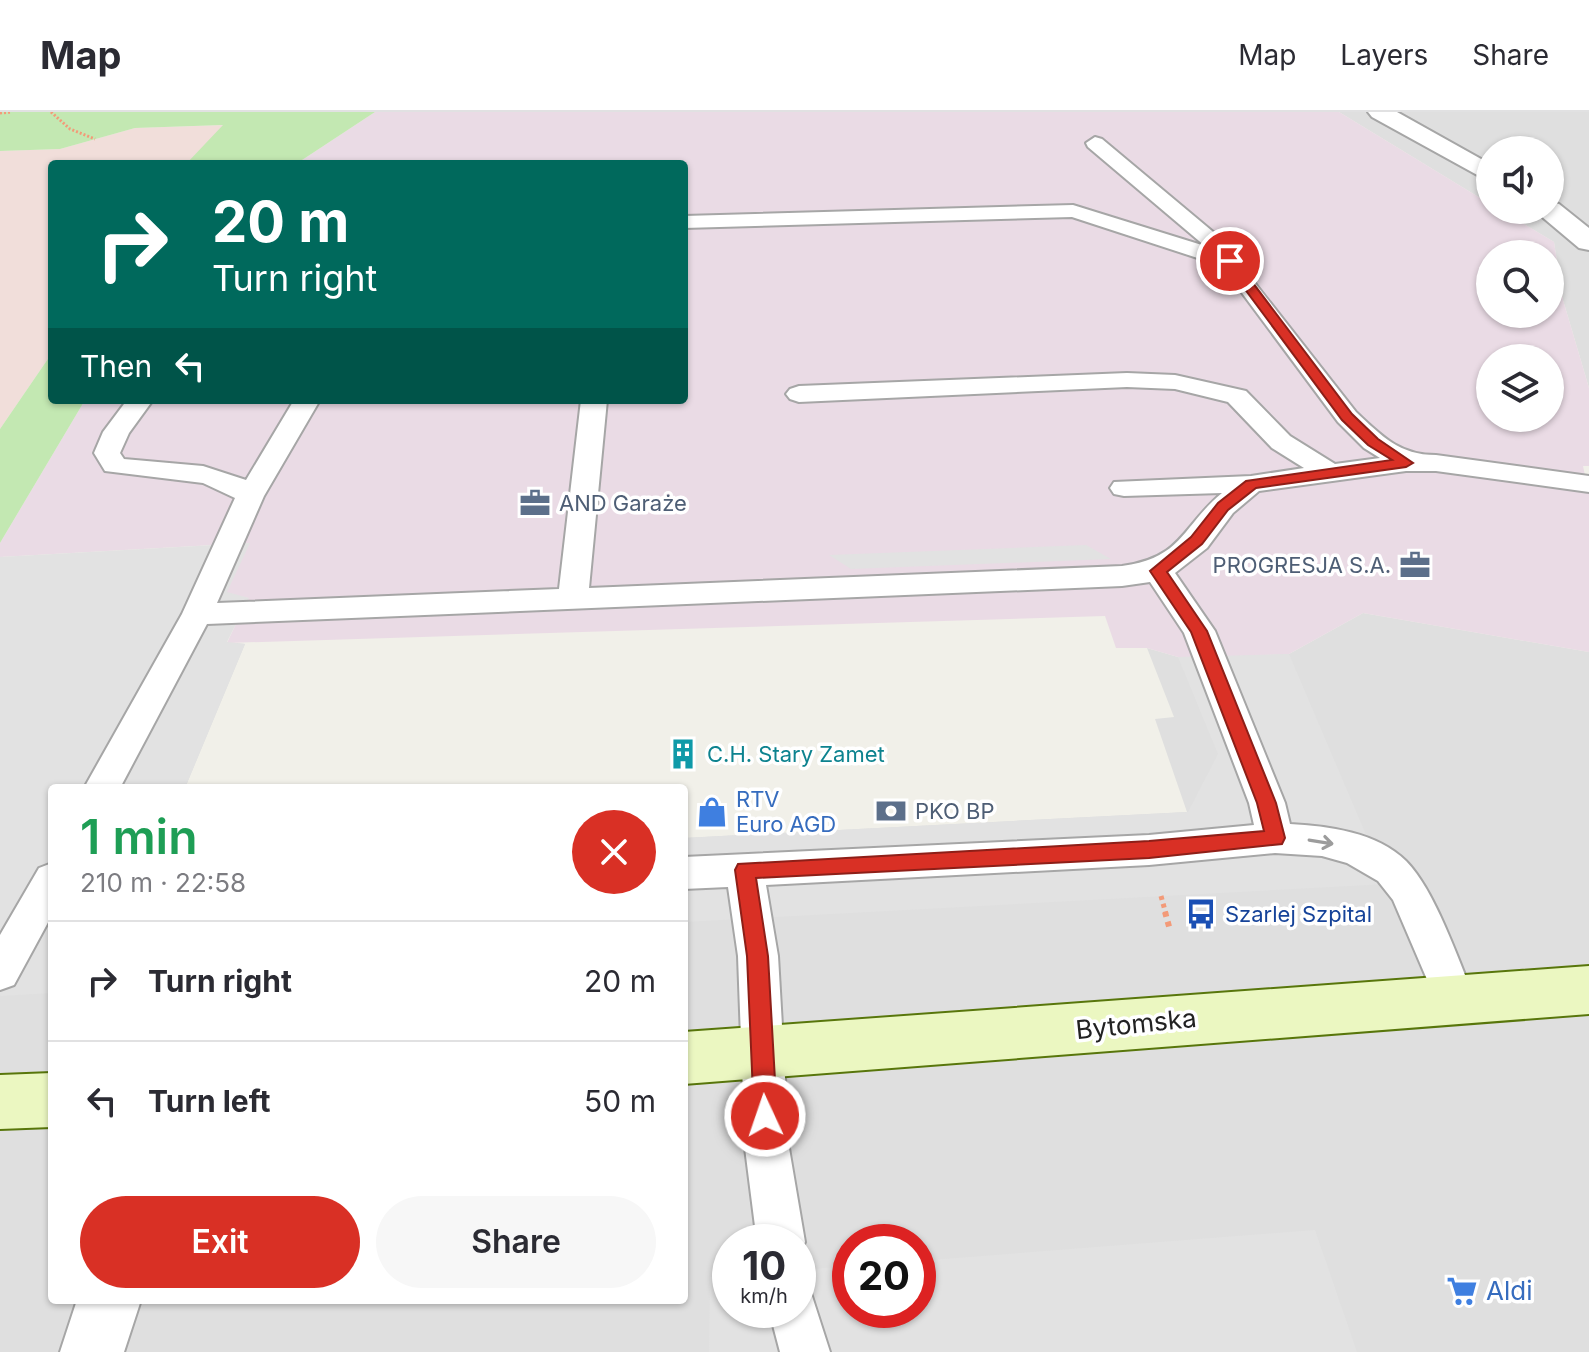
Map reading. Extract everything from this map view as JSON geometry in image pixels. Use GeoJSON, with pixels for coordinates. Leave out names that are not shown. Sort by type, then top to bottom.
{"type":"FeatureCollection","features":[{"type":"Feature","properties":{"kind":"street"},"geometry":{"type":"LineString","coordinates":[[1380,112],[1476,166]]}},
{"type":"Feature","properties":{"kind":"street"},"geometry":{"type":"LineString","coordinates":[[1564,221],[1589,242]]}},
{"type":"Feature","properties":{"kind":"street","name":"Bytomska"},"geometry":{"type":"LineString","coordinates":[[688,1058],[1049,1033],[1265,1011],[1589,990]]}},
{"type":"Feature","properties":{"kind":"street"},"geometry":{"type":"LineString","coordinates":[[0,1102],[48,1100]]}},
{"type":"Feature","properties":{"kind":"street"},"geometry":{"type":"LineString","coordinates":[[92,1352],[108,1304]]}},
{"type":"Feature","properties":{"kind":"lane"},"geometry":{"type":"LineString","coordinates":[[1095,143],[1211,240],[1347,417],[1373,442],[1406,463]]}},
{"type":"Feature","properties":{"kind":"lane"},"geometry":{"type":"LineString","coordinates":[[688,222],[1073,211],[1230,261]]}},
{"type":"Feature","properties":{"kind":"lane"},"geometry":{"type":"LineString","coordinates":[[799,394],[1127,380],[1175,382],[1237,396],[1281,442],[1330,473]]}},
{"type":"Feature","properties":{"kind":"lane"},"geometry":{"type":"LineString","coordinates":[[137,404],[116,432],[107,453],[115,465],[233,481],[250,496]]}},
{"type":"Feature","properties":{"kind":"lane"},"geometry":{"type":"LineString","coordinates":[[104,784],[197,614],[250,496],[305,404]]}},
{"type":"Feature","properties":{"kind":"lane"},"geometry":{"type":"LineString","coordinates":[[573,598],[594,404]]}},
{"type":"Feature","properties":{"kind":"lane"},"geometry":{"type":"LineString","coordinates":[[1124,488],[1251,484],[1406,463],[1482,468],[1589,484]]}},
{"type":"Feature","properties":{"kind":"lane"},"geometry":{"type":"LineString","coordinates":[[197,614],[1122,576],[1158,571],[1197,541],[1223,507],[1251,484]]}},
{"type":"Feature","properties":{"kind":"lane"},"geometry":{"type":"LineString","coordinates":[[1158,571],[1199,631],[1267,803],[1275,838]]}},
{"type":"Feature","properties":{"kind":"lane"},"geometry":{"type":"LineString","coordinates":[[688,873],[1149,850],[1275,838],[1322,841],[1357,850],[1391,870],[1408,891],[1455,999]]}},
{"type":"Feature","properties":{"kind":"lane"},"geometry":{"type":"LineString","coordinates":[[745,870],[758,956],[767,1148],[778,1224]]}},
{"type":"Feature","properties":{"kind":"lane"},"geometry":{"type":"LineString","coordinates":[[0,972],[47,898]]}},
{"type":"Feature","properties":{"kind":"lane"},"geometry":{"type":"LineString","coordinates":[[799,1328],[805,1352]]}},
{"type":"Feature","properties":{"kind":"path"},"geometry":{"type":"LineString","coordinates":[[0,113],[12,112]]}},
{"type":"Feature","properties":{"kind":"path"},"geometry":{"type":"LineString","coordinates":[[51,112],[70,129],[95,139]]}},
{"type":"Feature","properties":{"kind":"shaded area"},"geometry":{"type":"Polygon","coordinates":[[[375,112],[1339,112],[1476,195],[1476,224],[1524,224],[1551,240],[1476,240],[1476,328],[1564,328],[1564,303],[1589,388],[1589,466],[1583,466],[1589,494],[1589,652],[1363,613],[1289,654],[1208,657],[1178,657],[1147,648],[1116,648],[1105,616],[227,643],[248,598],[226,593],[249,543],[0,557],[0,543],[83,404],[688,404],[688,160],[302,160],[375,112]]]}},
{"type":"Feature","properties":{"kind":"shaded area"},"geometry":{"type":"Polygon","coordinates":[[[1339,112],[1589,112],[1589,388],[1564,303],[1564,240],[1551,240],[1524,224],[1564,224],[1564,136],[1476,136],[1476,195],[1339,112]]]}},
{"type":"Feature","properties":{"kind":"shaded area"},"geometry":{"type":"Polygon","coordinates":[[[225,125],[190,160],[48,160],[48,359],[0,429],[0,151],[60,149],[135,128],[225,125]]]}},
{"type":"Feature","properties":{"kind":"shaded area"},"geometry":{"type":"Polygon","coordinates":[[[250,543],[227,592],[249,598],[227,642],[245,644],[187,784],[48,784],[48,993],[0,996],[0,557],[250,543]]]}},
{"type":"Feature","properties":{"kind":"shaded area"},"geometry":{"type":"Polygon","coordinates":[[[1086,545],[1111,559],[851,569],[829,555],[1086,545]]]}},
{"type":"Feature","properties":{"kind":"shaded area"},"geometry":{"type":"Polygon","coordinates":[[[0,557],[227,642],[245,644],[187,784],[48,784],[48,1304],[688,1304],[688,838],[1187,812],[1155,719],[1174,717],[1147,648],[1178,657],[1289,654],[1363,613],[1589,652],[1589,1352],[0,1352],[0,557]]]}},
{"type":"Feature","properties":{"kind":"shaded area"},"geometry":{"type":"Polygon","coordinates":[[[1289,654],[1387,884],[688,922],[688,838],[1188,812],[1218,754],[1178,657],[1289,654]]]}},
{"type":"Feature","properties":{"kind":"shaded area"},"geometry":{"type":"Polygon","coordinates":[[[1315,1230],[1357,1352],[709,1352],[710,1277],[712,1328],[816,1328],[816,1269],[832,1267],[832,1328],[936,1328],[936,1260],[1315,1230]]]}},
{"type":"Feature","properties":{"kind":"green space"},"geometry":{"type":"Polygon","coordinates":[[[0,112],[375,112],[302,160],[190,160],[223,125],[135,128],[60,149],[0,151],[0,112]]]}},
{"type":"Feature","properties":{"kind":"green space"},"geometry":{"type":"Polygon","coordinates":[[[48,359],[48,404],[83,404],[0,543],[0,429],[48,359]]]}},
{"type":"Feature","properties":{"kind":"place","name":"AND Garaże"},"geometry":{"type":"Point","coordinates":[535,503]}},
{"type":"Feature","properties":{"kind":"place","name":"PROGRESJA S.A."},"geometry":{"type":"Point","coordinates":[1415,565]}},
{"type":"Feature","properties":{"kind":"place","name":"C.H. Stary Zamet"},"geometry":{"type":"Point","coordinates":[683,754]}},
{"type":"Feature","properties":{"kind":"place","name":"PKO BP"},"geometry":{"type":"Point","coordinates":[891,811]}},
{"type":"Feature","properties":{"kind":"place","name":"RTV Euro AGD"},"geometry":{"type":"Point","coordinates":[712,812]}},
{"type":"Feature","properties":{"kind":"place","name":"Szarlej Szpital"},"geometry":{"type":"Point","coordinates":[1201,914]}},
{"type":"Feature","properties":{"kind":"place","name":"Aldi"},"geometry":{"type":"Point","coordinates":[1462,1291]}},
{"type":"Feature","properties":{"kind":"route"},"geometry":{"type":"LineString","coordinates":[[765,1116],[758,956],[745,870],[1149,850],[1275,838],[1267,803],[1199,631],[1158,571],[1197,541],[1223,507],[1251,484],[1406,463],[1373,442],[1347,417],[1230,261]]}}]}
